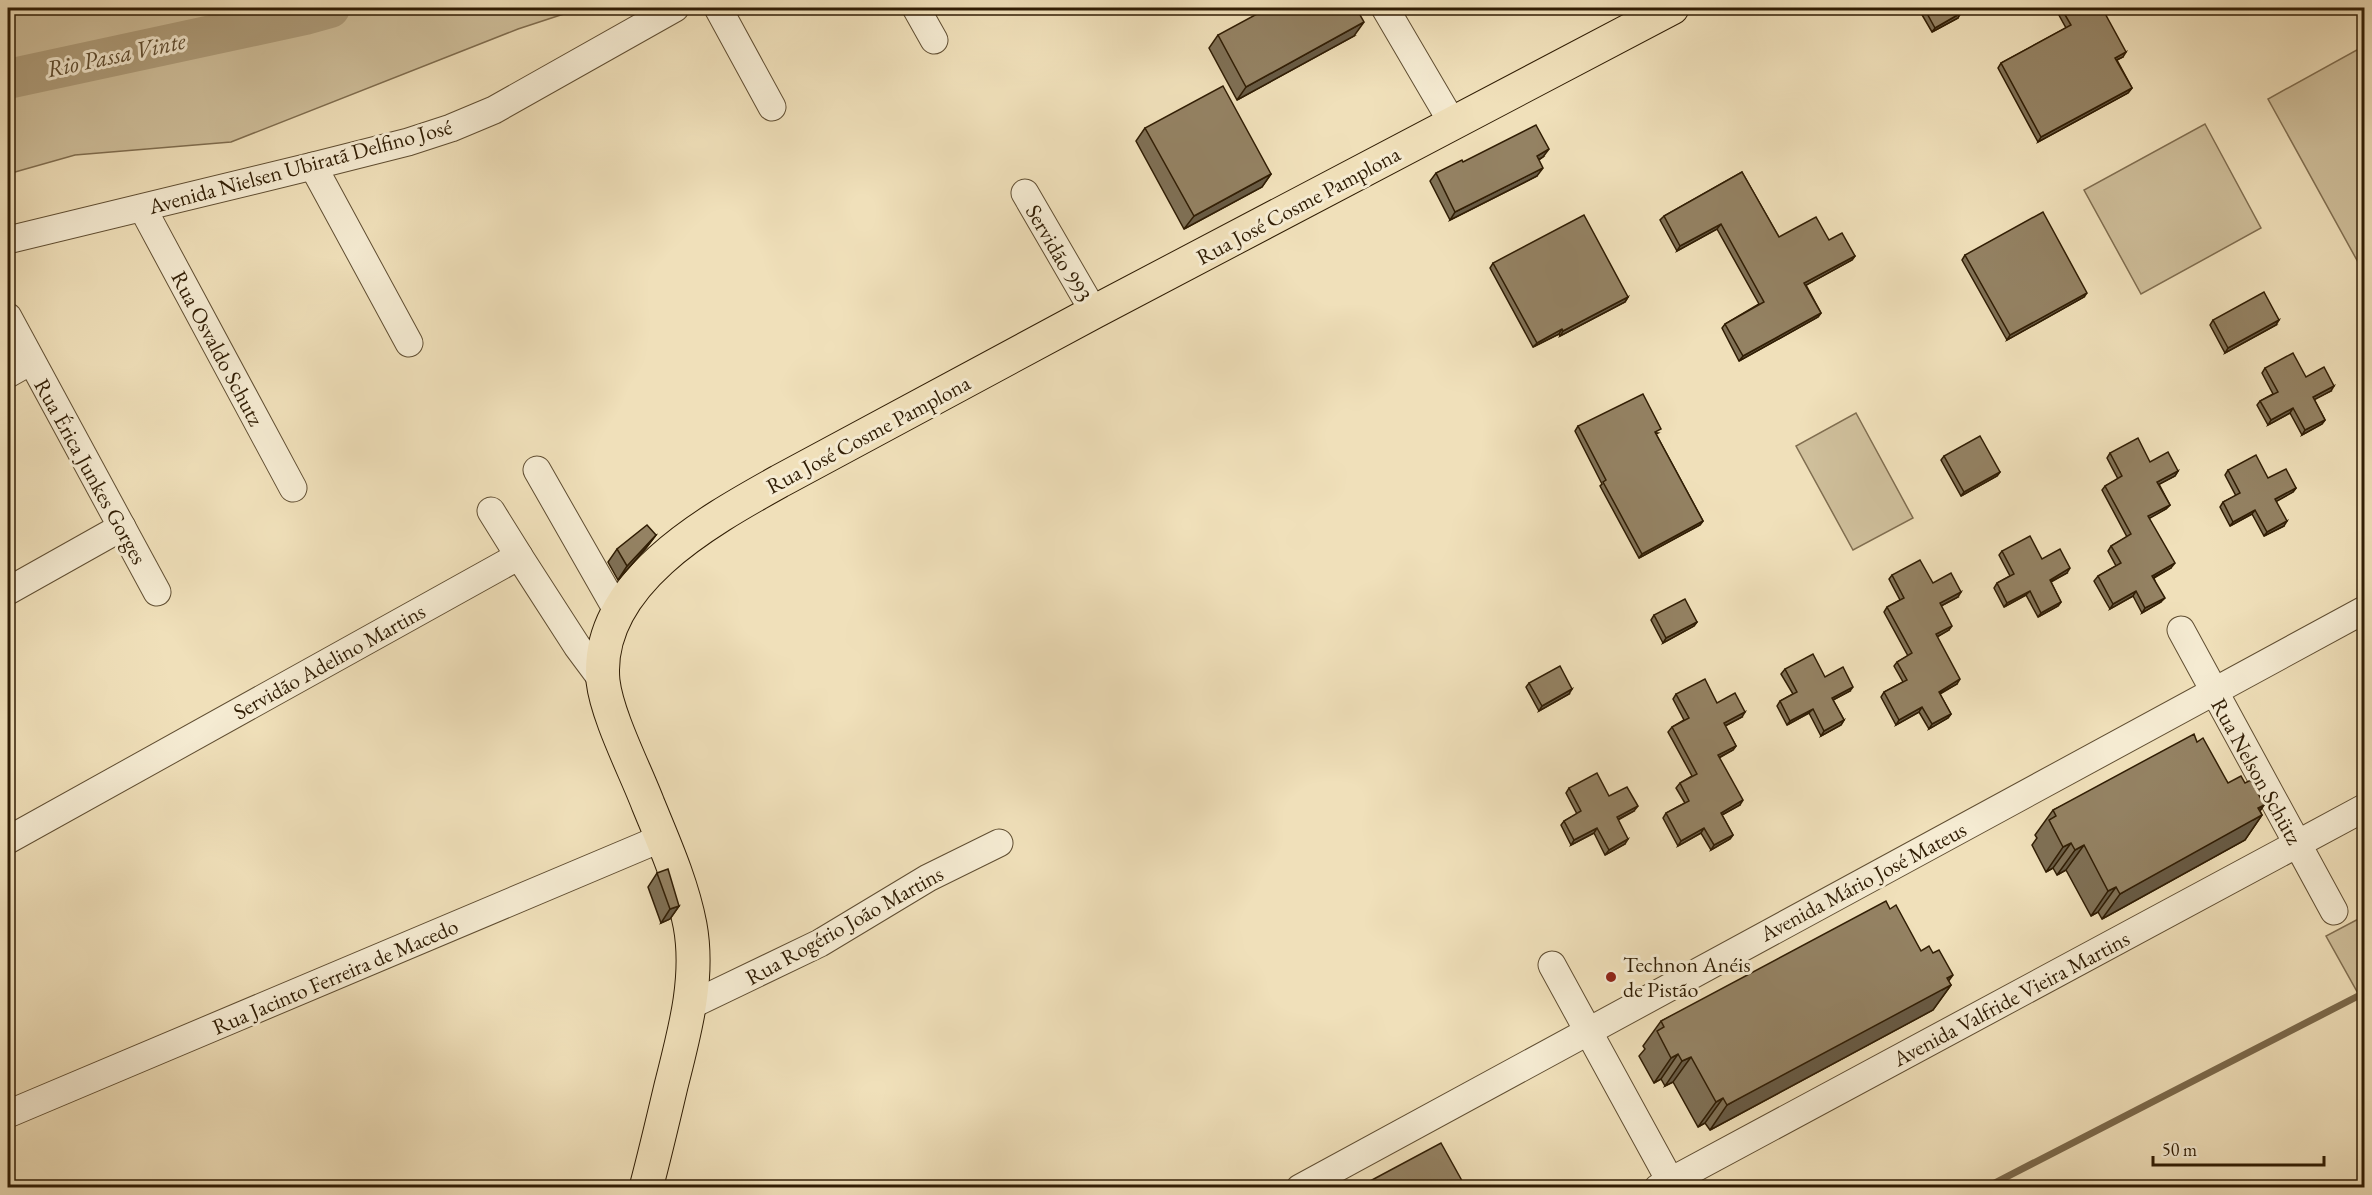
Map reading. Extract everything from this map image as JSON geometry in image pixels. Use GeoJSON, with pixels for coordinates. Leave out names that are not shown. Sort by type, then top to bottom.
{"type":"FeatureCollection","features":[{"type":"Feature","properties":{"kind":"main road","name":"Rua José Cosme Pamplona"},"geometry":{"type":"LineString","coordinates":[[649,1186],[689,1006],[693,967],[690,926],[672,863],[612,713],[603,681],[607,643],[618,612],[650,569],[672,550],[742,502],[1094,312],[1453,124],[1653,12]]}},
{"type":"Feature","properties":{"kind":"street","name":"Avenida Nielsen Ubiratã Delfino José"},"geometry":{"type":"LineString","coordinates":[[8,240],[408,142],[451,128],[494,110],[675,8]]}},
{"type":"Feature","properties":{"kind":"street"},"geometry":{"type":"LineString","coordinates":[[718,8],[772,107]]}},
{"type":"Feature","properties":{"kind":"street"},"geometry":{"type":"LineString","coordinates":[[916,8],[934,40]]}},
{"type":"Feature","properties":{"kind":"street"},"geometry":{"type":"LineString","coordinates":[[1385,8],[1453,124]]}},
{"type":"Feature","properties":{"kind":"street"},"geometry":{"type":"LineString","coordinates":[[313,166],[409,343]]}},
{"type":"Feature","properties":{"kind":"street","name":"Servidão 993"},"geometry":{"type":"LineString","coordinates":[[1025,194],[1094,312]]}},
{"type":"Feature","properties":{"kind":"street","name":"Rua Osvaldo Schutz"},"geometry":{"type":"LineString","coordinates":[[143,208],[293,488]]}},
{"type":"Feature","properties":{"kind":"street","name":"Rua Érica Junkes Gorges"},"geometry":{"type":"LineString","coordinates":[[8,317],[157,592]]}},
{"type":"Feature","properties":{"kind":"street"},"geometry":{"type":"LineString","coordinates":[[8,374],[31,361]]}},
{"type":"Feature","properties":{"kind":"street"},"geometry":{"type":"LineString","coordinates":[[537,470],[618,612]]}},
{"type":"Feature","properties":{"kind":"street"},"geometry":{"type":"LineString","coordinates":[[491,512],[576,646],[603,681]]}},
{"type":"Feature","properties":{"kind":"street"},"geometry":{"type":"LineString","coordinates":[[8,591],[122,527]]}},
{"type":"Feature","properties":{"kind":"street","name":"Servidão Adelino Martins"},"geometry":{"type":"LineString","coordinates":[[8,840],[519,555]]}},
{"type":"Feature","properties":{"kind":"street","name":"Avenida Mário José Mateus"},"geometry":{"type":"LineString","coordinates":[[1299,1188],[2364,610]]}},
{"type":"Feature","properties":{"kind":"street","name":"Rua Nelson Schütz"},"geometry":{"type":"LineString","coordinates":[[2181,630],[2334,911]]}},
{"type":"Feature","properties":{"kind":"street","name":"Avenida Valfride Vieira Martins"},"geometry":{"type":"LineString","coordinates":[[1667,1185],[2364,808]]}},
{"type":"Feature","properties":{"kind":"street","name":"Rua Jacinto Ferreira de Macedo"},"geometry":{"type":"LineString","coordinates":[[8,1114],[662,838]]}},
{"type":"Feature","properties":{"kind":"street","name":"Rua Rogério João Martins"},"geometry":{"type":"LineString","coordinates":[[689,1006],[820,943],[928,878],[999,843]]}},
{"type":"Feature","properties":{"kind":"street"},"geometry":{"type":"LineString","coordinates":[[1552,965],[1667,1185]]}},
{"type":"Feature","properties":{"kind":"shaded area"},"geometry":{"type":"Polygon","coordinates":[[[8,8],[582,8],[518,29],[231,142],[75,155],[8,174],[8,8]]]}},
{"type":"Feature","properties":{"kind":"shaded area"},"geometry":{"type":"Polygon","coordinates":[[[2364,46],[2364,273],[2268,99],[2364,46]]]}},
{"type":"Feature","properties":{"kind":"shaded area"},"geometry":{"type":"Polygon","coordinates":[[[2205,124],[2261,228],[2141,294],[2084,190],[2205,124]]]}},
{"type":"Feature","properties":{"kind":"shaded area"},"geometry":{"type":"Polygon","coordinates":[[[1856,413],[1913,518],[1853,550],[1796,446],[1856,413]]]}},
{"type":"Feature","properties":{"kind":"shaded area"},"geometry":{"type":"Polygon","coordinates":[[[2364,916],[2364,1004],[2326,936],[2364,916]]]}},
{"type":"Feature","properties":{"kind":"building"},"geometry":{"type":"Polygon","coordinates":[[[1268,8],[1356,8],[1364,22],[1246,87],[1218,35],[1268,8]]]}},
{"type":"Feature","properties":{"kind":"building"},"geometry":{"type":"Polygon","coordinates":[[[1924,8],[1958,8],[1961,13],[1935,28],[1924,8]]]}},
{"type":"Feature","properties":{"kind":"building"},"geometry":{"type":"Polygon","coordinates":[[[2061,8],[2102,8],[2126,52],[2115,58],[2132,88],[2041,137],[2001,63],[2071,25],[2061,8]]]}},
{"type":"Feature","properties":{"kind":"building"},"geometry":{"type":"Polygon","coordinates":[[[1223,86],[1271,174],[1194,216],[1145,128],[1223,86]]]}},
{"type":"Feature","properties":{"kind":"building"},"geometry":{"type":"Polygon","coordinates":[[[1536,125],[1549,149],[1537,156],[1543,168],[1455,212],[1436,173],[1536,125]]]}},
{"type":"Feature","properties":{"kind":"building"},"geometry":{"type":"Polygon","coordinates":[[[1742,172],[1779,237],[1816,217],[1829,240],[1842,233],[1855,256],[1804,283],[1821,313],[1743,356],[1725,324],[1764,302],[1721,224],[1680,246],[1664,216],[1742,172]]]}},
{"type":"Feature","properties":{"kind":"building"},"geometry":{"type":"Polygon","coordinates":[[[2043,212],[2087,293],[2010,335],[1965,255],[2043,212]]]}},
{"type":"Feature","properties":{"kind":"building"},"geometry":{"type":"Polygon","coordinates":[[[1584,215],[1628,297],[1537,343],[1493,263],[1584,215]]]}},
{"type":"Feature","properties":{"kind":"building"},"geometry":{"type":"Polygon","coordinates":[[[2264,292],[2279,320],[2228,348],[2213,320],[2264,292]]]}},
{"type":"Feature","properties":{"kind":"building"},"geometry":{"type":"Polygon","coordinates":[[[2293,353],[2306,377],[2324,367],[2334,386],[2313,397],[2325,420],[2305,430],[2293,408],[2271,420],[2260,401],[2278,392],[2265,368],[2293,353]]]}},
{"type":"Feature","properties":{"kind":"building"},"geometry":{"type":"Polygon","coordinates":[[[1643,394],[1661,429],[1655,432],[1703,521],[1642,554],[1603,482],[1606,480],[1578,426],[1643,394]]]}},
{"type":"Feature","properties":{"kind":"building"},"geometry":{"type":"Polygon","coordinates":[[[1980,436],[2000,472],[1964,492],[1944,456],[1980,436]]]}},
{"type":"Feature","properties":{"kind":"building"},"geometry":{"type":"Polygon","coordinates":[[[2138,438],[2150,462],[2168,452],[2178,471],[2157,482],[2170,505],[2148,516],[2175,563],[2152,576],[2165,598],[2145,608],[2136,591],[2113,604],[2098,576],[2121,563],[2111,546],[2131,534],[2105,486],[2122,476],[2110,453],[2138,438]]]}},
{"type":"Feature","properties":{"kind":"building"},"geometry":{"type":"Polygon","coordinates":[[[2256,455],[2268,478],[2286,469],[2296,488],[2275,499],[2287,521],[2267,532],[2255,510],[2233,522],[2223,502],[2240,493],[2228,470],[2256,455]]]}},
{"type":"Feature","properties":{"kind":"building"},"geometry":{"type":"Polygon","coordinates":[[[647,525],[656,535],[627,566],[617,549],[647,525]]]}},
{"type":"Feature","properties":{"kind":"building"},"geometry":{"type":"Polygon","coordinates":[[[2030,536],[2042,559],[2060,549],[2070,568],[2050,580],[2061,602],[2041,613],[2030,591],[2007,603],[1997,583],[2014,574],[2002,551],[2030,536]]]}},
{"type":"Feature","properties":{"kind":"building"},"geometry":{"type":"Polygon","coordinates":[[[1920,560],[1933,583],[1951,573],[1961,592],[1940,603],[1952,626],[1936,634],[1960,679],[1939,692],[1951,714],[1932,724],[1922,707],[1899,720],[1884,692],[1907,680],[1897,662],[1912,653],[1887,607],[1904,598],[1892,575],[1920,560]]]}},
{"type":"Feature","properties":{"kind":"building"},"geometry":{"type":"Polygon","coordinates":[[[1685,599],[1697,622],[1666,638],[1654,615],[1685,599]]]}},
{"type":"Feature","properties":{"kind":"building"},"geometry":{"type":"Polygon","coordinates":[[[1813,654],[1825,677],[1843,667],[1853,687],[1832,698],[1844,720],[1824,731],[1813,709],[1790,721],[1780,701],[1797,692],[1785,669],[1813,654]]]}},
{"type":"Feature","properties":{"kind":"building"},"geometry":{"type":"Polygon","coordinates":[[[1560,666],[1572,689],[1542,706],[1529,683],[1560,666]]]}},
{"type":"Feature","properties":{"kind":"building"},"geometry":{"type":"Polygon","coordinates":[[[1705,679],[1717,703],[1735,693],[1745,712],[1724,723],[1736,746],[1718,755],[1743,800],[1721,813],[1733,835],[1714,845],[1704,828],[1681,841],[1666,813],[1689,801],[1680,783],[1697,774],[1672,727],[1689,718],[1676,694],[1705,679]]]}},
{"type":"Feature","properties":{"kind":"building"},"geometry":{"type":"Polygon","coordinates":[[[2194,734],[2197,742],[2203,738],[2228,783],[2241,776],[2245,783],[2251,780],[2264,805],[2258,808],[2262,815],[2120,894],[2116,887],[2108,891],[2084,845],[2075,850],[2071,843],[2063,847],[2049,820],[2056,816],[2053,810],[2194,734]]]}},
{"type":"Feature","properties":{"kind":"building"},"geometry":{"type":"Polygon","coordinates":[[[1597,773],[1609,796],[1627,787],[1638,806],[1617,817],[1628,839],[1609,850],[1597,828],[1574,840],[1564,821],[1581,811],[1569,788],[1597,773]]]}},
{"type":"Feature","properties":{"kind":"building"},"geometry":{"type":"Polygon","coordinates":[[[668,869],[679,906],[670,909],[657,873],[668,869]]]}},
{"type":"Feature","properties":{"kind":"building"},"geometry":{"type":"Polygon","coordinates":[[[1886,901],[1890,909],[1896,905],[1921,951],[1929,946],[1933,953],[1939,950],[1953,975],[1947,978],[1951,985],[1727,1105],[1723,1098],[1716,1102],[1691,1057],[1682,1061],[1678,1054],[1671,1058],[1657,1031],[1664,1027],[1661,1021],[1886,901]]]}},
{"type":"Feature","properties":{"kind":"building"},"geometry":{"type":"Polygon","coordinates":[[[1441,1143],[1466,1188],[1357,1188],[1441,1143]]]}},
{"type":"Feature","properties":{"kind":"waterway","name":"Rio Passa Vinte"},"geometry":{"type":"LineString","coordinates":[[8,79],[330,8]]}},
{"type":"Feature","properties":{"kind":"waterway"},"geometry":{"type":"LineString","coordinates":[[1985,1188],[2364,993]]}},
{"type":"Feature","properties":{"kind":"place","name":"Technon Anéis de Pistão"},"geometry":{"type":"Point","coordinates":[1611,977]}}]}
